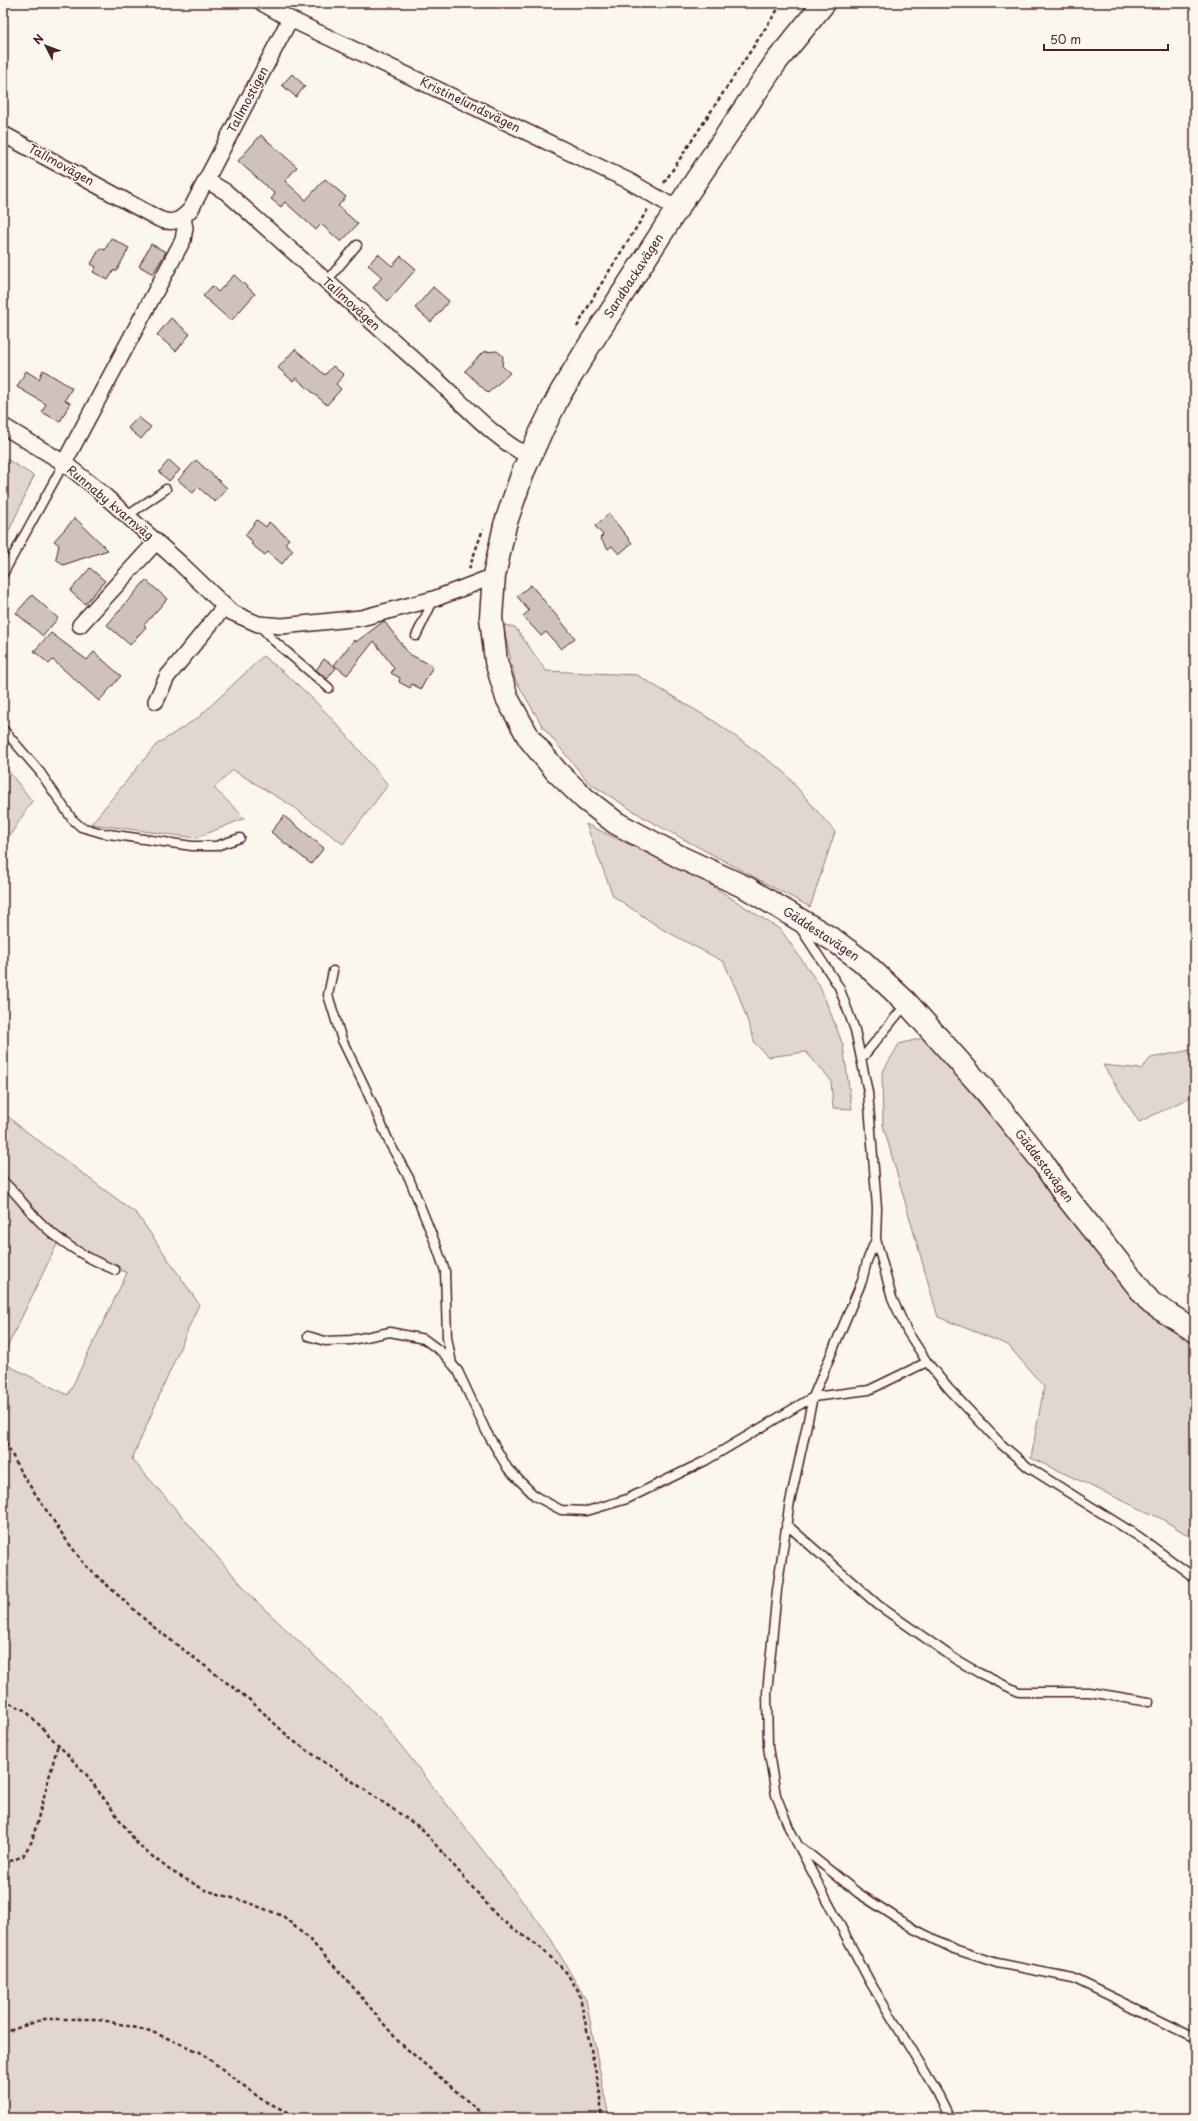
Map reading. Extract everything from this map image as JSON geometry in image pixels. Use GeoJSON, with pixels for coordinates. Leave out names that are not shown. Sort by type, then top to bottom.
{"type":"FeatureCollection","features":[{"type":"Feature","properties":{"kind":"street","name":"Kristinelundsvägen"},"geometry":{"type":"LineString","coordinates":[[262,3],[290,19],[629,181],[677,209]]}},
{"type":"Feature","properties":{"kind":"street","name":"Sandbackavägen"},"geometry":{"type":"LineString","coordinates":[[494,576],[505,525],[530,457],[560,394],[677,209],[776,62],[824,3]]}},
{"type":"Feature","properties":{"kind":"street","name":"Tallmostigen"},"geometry":{"type":"LineString","coordinates":[[206,180],[290,19]]}},
{"type":"Feature","properties":{"kind":"street","name":"Tallmovägen"},"geometry":{"type":"LineString","coordinates":[[3,134],[158,219],[166,222],[174,222],[183,218]]}},
{"type":"Feature","properties":{"kind":"street"},"geometry":{"type":"LineString","coordinates":[[64,463],[183,240],[185,228],[183,218],[191,209],[206,180]]}},
{"type":"Feature","properties":{"kind":"street","name":"Tallmovägen"},"geometry":{"type":"LineString","coordinates":[[206,180],[226,192],[510,447],[530,457]]}},
{"type":"Feature","properties":{"kind":"street","name":"Runnaby kvarnväg"},"geometry":{"type":"LineString","coordinates":[[3,426],[64,463],[128,516],[231,612],[258,624],[282,626],[361,618],[434,599],[494,576]]}},
{"type":"Feature","properties":{"kind":"street","name":"Runnaby kvarnväg"},"geometry":{"type":"LineString","coordinates":[[80,625],[156,542]]}},
{"type":"Feature","properties":{"kind":"street","name":"Gäddestavägen"},"geometry":{"type":"LineString","coordinates":[[494,576],[491,617],[496,661],[507,698],[529,738],[556,770],[585,799],[616,823],[682,858],[747,888],[835,941],[862,960],[907,1003],[1016,1127],[1067,1197],[1151,1303],[1195,1331]]}},
{"type":"Feature","properties":{"kind":"street"},"geometry":{"type":"LineString","coordinates":[[156,701],[167,677],[224,606]]}},
{"type":"Feature","properties":{"kind":"lane"},"geometry":{"type":"LineString","coordinates":[[326,282],[357,245]]}},
{"type":"Feature","properties":{"kind":"lane"},"geometry":{"type":"LineString","coordinates":[[3,574],[64,463]]}},
{"type":"Feature","properties":{"kind":"lane"},"geometry":{"type":"LineString","coordinates":[[128,516],[166,489]]}},
{"type":"Feature","properties":{"kind":"lane"},"geometry":{"type":"LineString","coordinates":[[416,636],[434,599]]}},
{"type":"Feature","properties":{"kind":"lane"},"geometry":{"type":"LineString","coordinates":[[258,624],[274,641],[329,688]]}},
{"type":"Feature","properties":{"kind":"lane"},"geometry":{"type":"LineString","coordinates":[[3,729],[40,772],[72,819],[81,827],[102,833],[192,846],[216,846],[240,838]]}},
{"type":"Feature","properties":{"kind":"lane"},"geometry":{"type":"LineString","coordinates":[[785,911],[804,933],[839,987],[855,1030],[868,1092],[877,1208],[876,1239],[892,1298],[908,1331],[927,1362],[981,1424],[1028,1467],[1138,1536],[1195,1578]]}},
{"type":"Feature","properties":{"kind":"lane"},"geometry":{"type":"LineString","coordinates":[[332,971],[328,995],[342,1040],[390,1144],[409,1178],[429,1226],[445,1271],[447,1337],[453,1365]]}},
{"type":"Feature","properties":{"kind":"lane"},"geometry":{"type":"LineString","coordinates":[[862,1058],[907,1003]]}},
{"type":"Feature","properties":{"kind":"lane"},"geometry":{"type":"LineString","coordinates":[[3,1181],[39,1221],[75,1251],[91,1261],[115,1270]]}},
{"type":"Feature","properties":{"kind":"lane"},"geometry":{"type":"LineString","coordinates":[[876,1239],[867,1261],[862,1281],[813,1397],[802,1444],[786,1524],[767,1692],[768,1747],[776,1794],[798,1845],[870,1982],[938,2094],[950,2118]]}},
{"type":"Feature","properties":{"kind":"lane"},"geometry":{"type":"LineString","coordinates":[[308,1336],[325,1341],[351,1340],[390,1332],[424,1339],[443,1353],[458,1371],[486,1431],[508,1469],[535,1496],[561,1510],[587,1511],[628,1499],[706,1461],[813,1397],[869,1390],[927,1362]]}},
{"type":"Feature","properties":{"kind":"lane"},"geometry":{"type":"LineString","coordinates":[[786,1524],[878,1605],[955,1659],[985,1676],[1019,1692],[1088,1692],[1149,1702]]}},
{"type":"Feature","properties":{"kind":"lane"},"geometry":{"type":"LineString","coordinates":[[798,1845],[858,1893],[914,1929],[954,1949],[997,1963],[1073,1978],[1195,2036]]}},
{"type":"Feature","properties":{"kind":"path"},"geometry":{"type":"LineString","coordinates":[[3,1436],[20,1471],[67,1541],[86,1566],[151,1625],[251,1701],[292,1740],[422,1829],[499,1918],[541,1948],[566,1972],[579,1992],[601,2097],[601,2118]]}},
{"type":"Feature","properties":{"kind":"path"},"geometry":{"type":"LineString","coordinates":[[3,1700],[25,1710],[86,1774],[139,1846],[170,1871],[205,1890],[246,1902],[283,1916],[311,1941],[399,2042],[487,2118]]}},
{"type":"Feature","properties":{"kind":"path"},"geometry":{"type":"LineString","coordinates":[[3,1864],[23,1856],[32,1841],[58,1744]]}},
{"type":"Feature","properties":{"kind":"path"},"geometry":{"type":"LineString","coordinates":[[3,2033],[44,2020],[98,2019],[150,2031],[200,2052],[260,2099],[299,2118]]}},
{"type":"Feature","properties":{"kind":"shaded area"},"geometry":{"type":"Polygon","coordinates":[[[3,457],[34,476],[3,544],[3,457]]]}},
{"type":"Feature","properties":{"kind":"shaded area"},"geometry":{"type":"Polygon","coordinates":[[[503,625],[515,627],[546,671],[637,675],[717,723],[782,770],[835,832],[810,907],[648,820],[589,783],[543,727],[515,679],[503,625]]]}},
{"type":"Feature","properties":{"kind":"shaded area"},"geometry":{"type":"Polygon","coordinates":[[[263,656],[298,685],[330,717],[360,750],[388,785],[343,844],[289,804],[233,770],[214,788],[245,818],[196,838],[91,824],[156,745],[199,717],[263,656]]]}},
{"type":"Feature","properties":{"kind":"shaded area"},"geometry":{"type":"Polygon","coordinates":[[[3,764],[32,801],[3,846],[3,764]]]}},
{"type":"Feature","properties":{"kind":"shaded area"},"geometry":{"type":"Polygon","coordinates":[[[586,824],[700,878],[781,930],[820,986],[843,1045],[852,1109],[833,1108],[831,1080],[806,1052],[768,1057],[755,1043],[739,996],[724,962],[662,929],[613,896],[586,824]]]}},
{"type":"Feature","properties":{"kind":"shaded area"},"geometry":{"type":"Polygon","coordinates":[[[922,1038],[943,1059],[1060,1200],[1195,1341],[1195,1540],[1162,1519],[1031,1458],[1044,1387],[1008,1345],[938,1317],[883,1125],[882,1073],[899,1044],[922,1038]]]}},
{"type":"Feature","properties":{"kind":"shaded area"},"geometry":{"type":"Polygon","coordinates":[[[1195,1049],[1195,1095],[1139,1122],[1103,1065],[1141,1069],[1151,1058],[1195,1049]]]}},
{"type":"Feature","properties":{"kind":"shaded area"},"geometry":{"type":"Polygon","coordinates":[[[3,1112],[19,1126],[137,1214],[199,1304],[132,1459],[255,1600],[377,1715],[548,1934],[586,2000],[609,2118],[3,2118],[3,1363],[68,1395],[127,1273],[59,1240],[3,1356],[3,1112]]]}},
{"type":"Feature","properties":{"kind":"building"},"geometry":{"type":"Polygon","coordinates":[[[292,74],[305,86],[296,97],[282,85],[292,74]]]}},
{"type":"Feature","properties":{"kind":"building"},"geometry":{"type":"Polygon","coordinates":[[[261,135],[297,167],[285,181],[306,200],[325,179],[346,197],[338,206],[358,224],[341,242],[321,224],[316,230],[285,202],[281,207],[271,199],[275,194],[238,161],[261,135]]]}},
{"type":"Feature","properties":{"kind":"building"},"geometry":{"type":"Polygon","coordinates":[[[111,238],[129,248],[116,272],[114,270],[108,280],[93,272],[96,267],[91,264],[100,248],[105,250],[111,238]]]}},
{"type":"Feature","properties":{"kind":"building"},"geometry":{"type":"Polygon","coordinates":[[[151,244],[166,252],[153,274],[139,266],[151,244]]]}},
{"type":"Feature","properties":{"kind":"building"},"geometry":{"type":"Polygon","coordinates":[[[378,254],[392,266],[401,256],[416,269],[388,301],[373,288],[382,277],[368,265],[378,254]]]}},
{"type":"Feature","properties":{"kind":"building"},"geometry":{"type":"Polygon","coordinates":[[[234,275],[255,294],[231,321],[203,296],[212,286],[218,292],[234,275]]]}},
{"type":"Feature","properties":{"kind":"building"},"geometry":{"type":"Polygon","coordinates":[[[433,287],[449,301],[431,322],[415,308],[433,287]]]}},
{"type":"Feature","properties":{"kind":"building"},"geometry":{"type":"Polygon","coordinates":[[[171,318],[190,334],[176,351],[157,335],[171,318]]]}},
{"type":"Feature","properties":{"kind":"building"},"geometry":{"type":"Polygon","coordinates":[[[295,349],[325,375],[333,366],[344,375],[336,384],[341,389],[327,405],[296,378],[293,381],[278,368],[295,349]]]}},
{"type":"Feature","properties":{"kind":"building"},"geometry":{"type":"Polygon","coordinates":[[[497,351],[503,356],[502,366],[510,373],[488,393],[465,371],[483,352],[497,351]]]}},
{"type":"Feature","properties":{"kind":"building"},"geometry":{"type":"Polygon","coordinates":[[[43,370],[72,388],[65,400],[70,403],[60,422],[42,412],[46,404],[17,387],[26,371],[39,379],[43,370]]]}},
{"type":"Feature","properties":{"kind":"building"},"geometry":{"type":"Polygon","coordinates":[[[138,417],[151,427],[141,439],[128,428],[138,417]]]}},
{"type":"Feature","properties":{"kind":"building"},"geometry":{"type":"Polygon","coordinates":[[[169,460],[180,470],[169,481],[159,472],[169,460]]]}},
{"type":"Feature","properties":{"kind":"building"},"geometry":{"type":"Polygon","coordinates":[[[196,460],[227,488],[215,502],[198,487],[193,493],[178,480],[196,460]]]}},
{"type":"Feature","properties":{"kind":"building"},"geometry":{"type":"Polygon","coordinates":[[[609,514],[632,543],[619,554],[612,546],[608,549],[600,538],[603,535],[595,526],[609,514]]]}},
{"type":"Feature","properties":{"kind":"building"},"geometry":{"type":"Polygon","coordinates":[[[75,518],[108,550],[63,565],[56,559],[59,545],[54,541],[75,518]]]}},
{"type":"Feature","properties":{"kind":"building"},"geometry":{"type":"Polygon","coordinates":[[[257,520],[266,527],[269,522],[289,539],[285,543],[293,550],[282,564],[268,552],[265,555],[251,544],[253,542],[245,535],[257,520]]]}},
{"type":"Feature","properties":{"kind":"building"},"geometry":{"type":"Polygon","coordinates":[[[90,568],[105,581],[85,604],[70,591],[90,568]]]}},
{"type":"Feature","properties":{"kind":"building"},"geometry":{"type":"Polygon","coordinates":[[[146,580],[167,599],[144,625],[146,627],[130,645],[107,625],[146,580]]]}},
{"type":"Feature","properties":{"kind":"building"},"geometry":{"type":"Polygon","coordinates":[[[531,585],[575,638],[561,649],[546,632],[541,636],[523,616],[529,611],[517,596],[531,585]]]}},
{"type":"Feature","properties":{"kind":"building"},"geometry":{"type":"Polygon","coordinates":[[[32,595],[58,618],[43,636],[16,613],[32,595]]]}},
{"type":"Feature","properties":{"kind":"building"},"geometry":{"type":"Polygon","coordinates":[[[384,621],[409,654],[433,666],[421,689],[412,684],[410,688],[399,682],[400,678],[391,673],[394,668],[374,641],[347,675],[334,665],[354,640],[356,642],[384,621]]]}},
{"type":"Feature","properties":{"kind":"building"},"geometry":{"type":"Polygon","coordinates":[[[51,633],[87,660],[94,652],[121,676],[99,701],[53,660],[49,664],[34,651],[51,633]]]}},
{"type":"Feature","properties":{"kind":"building"},"geometry":{"type":"Polygon","coordinates":[[[324,659],[336,668],[327,679],[316,670],[324,659]]]}},
{"type":"Feature","properties":{"kind":"building"},"geometry":{"type":"Polygon","coordinates":[[[284,816],[324,848],[311,864],[271,832],[284,816]]]}}]}
